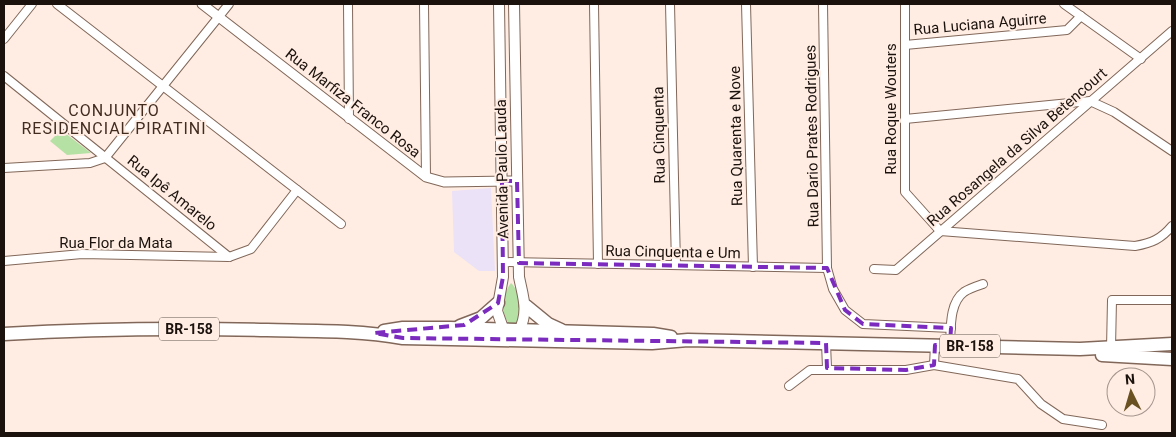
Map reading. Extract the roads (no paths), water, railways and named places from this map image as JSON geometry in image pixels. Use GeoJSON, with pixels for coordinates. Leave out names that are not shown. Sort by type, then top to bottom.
{"type":"FeatureCollection","features":[{"type":"Feature","properties":{"kind":"highway"},"geometry":{"type":"LineString","coordinates":[[450,328],[481,318],[498,303]]}},
{"type":"Feature","properties":{"kind":"highway"},"geometry":{"type":"LineString","coordinates":[[526,306],[548,324],[565,332]]}},
{"type":"Feature","properties":{"kind":"highway","name":"BR-158"},"geometry":{"type":"LineString","coordinates":[[374,333],[403,328],[450,328],[652,343],[688,340],[1080,349],[1172,344]]}},
{"type":"Feature","properties":{"kind":"highway","name":"BR-158"},"geometry":{"type":"LineString","coordinates":[[4,334],[155,329],[374,333],[404,338],[565,332],[653,334],[688,340]]}},
{"type":"Feature","properties":{"kind":"highway","name":"BR-158"},"geometry":{"type":"LineString","coordinates":[[1080,349],[1102,355],[1172,358]]}},
{"type":"Feature","properties":{"kind":"main road","name":"Avenida Paulo Lauda"},"geometry":{"type":"LineString","coordinates":[[500,4],[503,262],[502,289],[498,303],[499,319],[512,334],[524,320],[526,306],[519,277],[514,4]]}},
{"type":"Feature","properties":{"kind":"street"},"geometry":{"type":"LineString","coordinates":[[4,39],[32,4]]}},
{"type":"Feature","properties":{"kind":"street"},"geometry":{"type":"LineString","coordinates":[[56,4],[341,224]]}},
{"type":"Feature","properties":{"kind":"street","name":"Rua Marfiza Franco Rosa"},"geometry":{"type":"LineString","coordinates":[[202,4],[426,177],[444,182],[517,181]]}},
{"type":"Feature","properties":{"kind":"street"},"geometry":{"type":"LineString","coordinates":[[4,168],[90,163],[105,158],[229,4]]}},
{"type":"Feature","properties":{"kind":"street"},"geometry":{"type":"LineString","coordinates":[[348,4],[349,119]]}},
{"type":"Feature","properties":{"kind":"street"},"geometry":{"type":"LineString","coordinates":[[424,4],[426,177]]}},
{"type":"Feature","properties":{"kind":"street"},"geometry":{"type":"LineString","coordinates":[[594,4],[598,264]]}},
{"type":"Feature","properties":{"kind":"street","name":"Rua Cinquenta"},"geometry":{"type":"LineString","coordinates":[[670,4],[676,265]]}},
{"type":"Feature","properties":{"kind":"street","name":"Rua Quarenta e Nove"},"geometry":{"type":"LineString","coordinates":[[746,4],[753,267]]}},
{"type":"Feature","properties":{"kind":"street","name":"Rua Dario Prates Rodrigues"},"geometry":{"type":"LineString","coordinates":[[824,4],[827,268],[833,289],[845,310],[863,324],[951,328]]}},
{"type":"Feature","properties":{"kind":"street","name":"Rua Roque Wouters"},"geometry":{"type":"LineString","coordinates":[[905,4],[905,192],[940,231]]}},
{"type":"Feature","properties":{"kind":"street"},"geometry":{"type":"LineString","coordinates":[[1064,4],[1141,59]]}},
{"type":"Feature","properties":{"kind":"street","name":"Rua Luciana Aguirre"},"geometry":{"type":"LineString","coordinates":[[905,45],[1067,30],[1081,16]]}},
{"type":"Feature","properties":{"kind":"street","name":"Rua Rosangela da Silva Betencourt"},"geometry":{"type":"LineString","coordinates":[[874,269],[896,270],[1172,31]]}},
{"type":"Feature","properties":{"kind":"street","name":"Rua Ipê Amarelo"},"geometry":{"type":"LineString","coordinates":[[4,76],[229,257]]}},
{"type":"Feature","properties":{"kind":"street"},"geometry":{"type":"LineString","coordinates":[[905,119],[1090,102],[1114,112],[1172,151]]}},
{"type":"Feature","properties":{"kind":"street"},"geometry":{"type":"LineString","coordinates":[[229,257],[251,249],[297,190]]}},
{"type":"Feature","properties":{"kind":"street"},"geometry":{"type":"LineString","coordinates":[[940,231],[1134,246],[1156,241],[1172,226]]}},
{"type":"Feature","properties":{"kind":"street","name":"Rua Flor da Mata"},"geometry":{"type":"LineString","coordinates":[[4,261],[82,254],[229,257]]}},
{"type":"Feature","properties":{"kind":"street","name":"Rua Cinquenta e Um"},"geometry":{"type":"LineString","coordinates":[[503,262],[827,268]]}},
{"type":"Feature","properties":{"kind":"street"},"geometry":{"type":"LineString","coordinates":[[950,345],[952,315],[958,299],[964,292],[983,284]]}},
{"type":"Feature","properties":{"kind":"street"},"geometry":{"type":"LineString","coordinates":[[1111,348],[1112,300],[1172,300]]}},
{"type":"Feature","properties":{"kind":"street"},"geometry":{"type":"LineString","coordinates":[[826,343],[827,368]]}},
{"type":"Feature","properties":{"kind":"street"},"geometry":{"type":"LineString","coordinates":[[934,365],[935,345]]}},
{"type":"Feature","properties":{"kind":"street"},"geometry":{"type":"LineString","coordinates":[[789,386],[810,370],[827,368],[906,370],[934,365],[1018,379],[1041,404],[1063,419],[1102,425]]}},
{"type":"Feature","properties":{"kind":"district","name":"CONJUNTO RESIDENCIAL PIRATINI"},"geometry":{"type":"Point","coordinates":[114,119]}}]}
